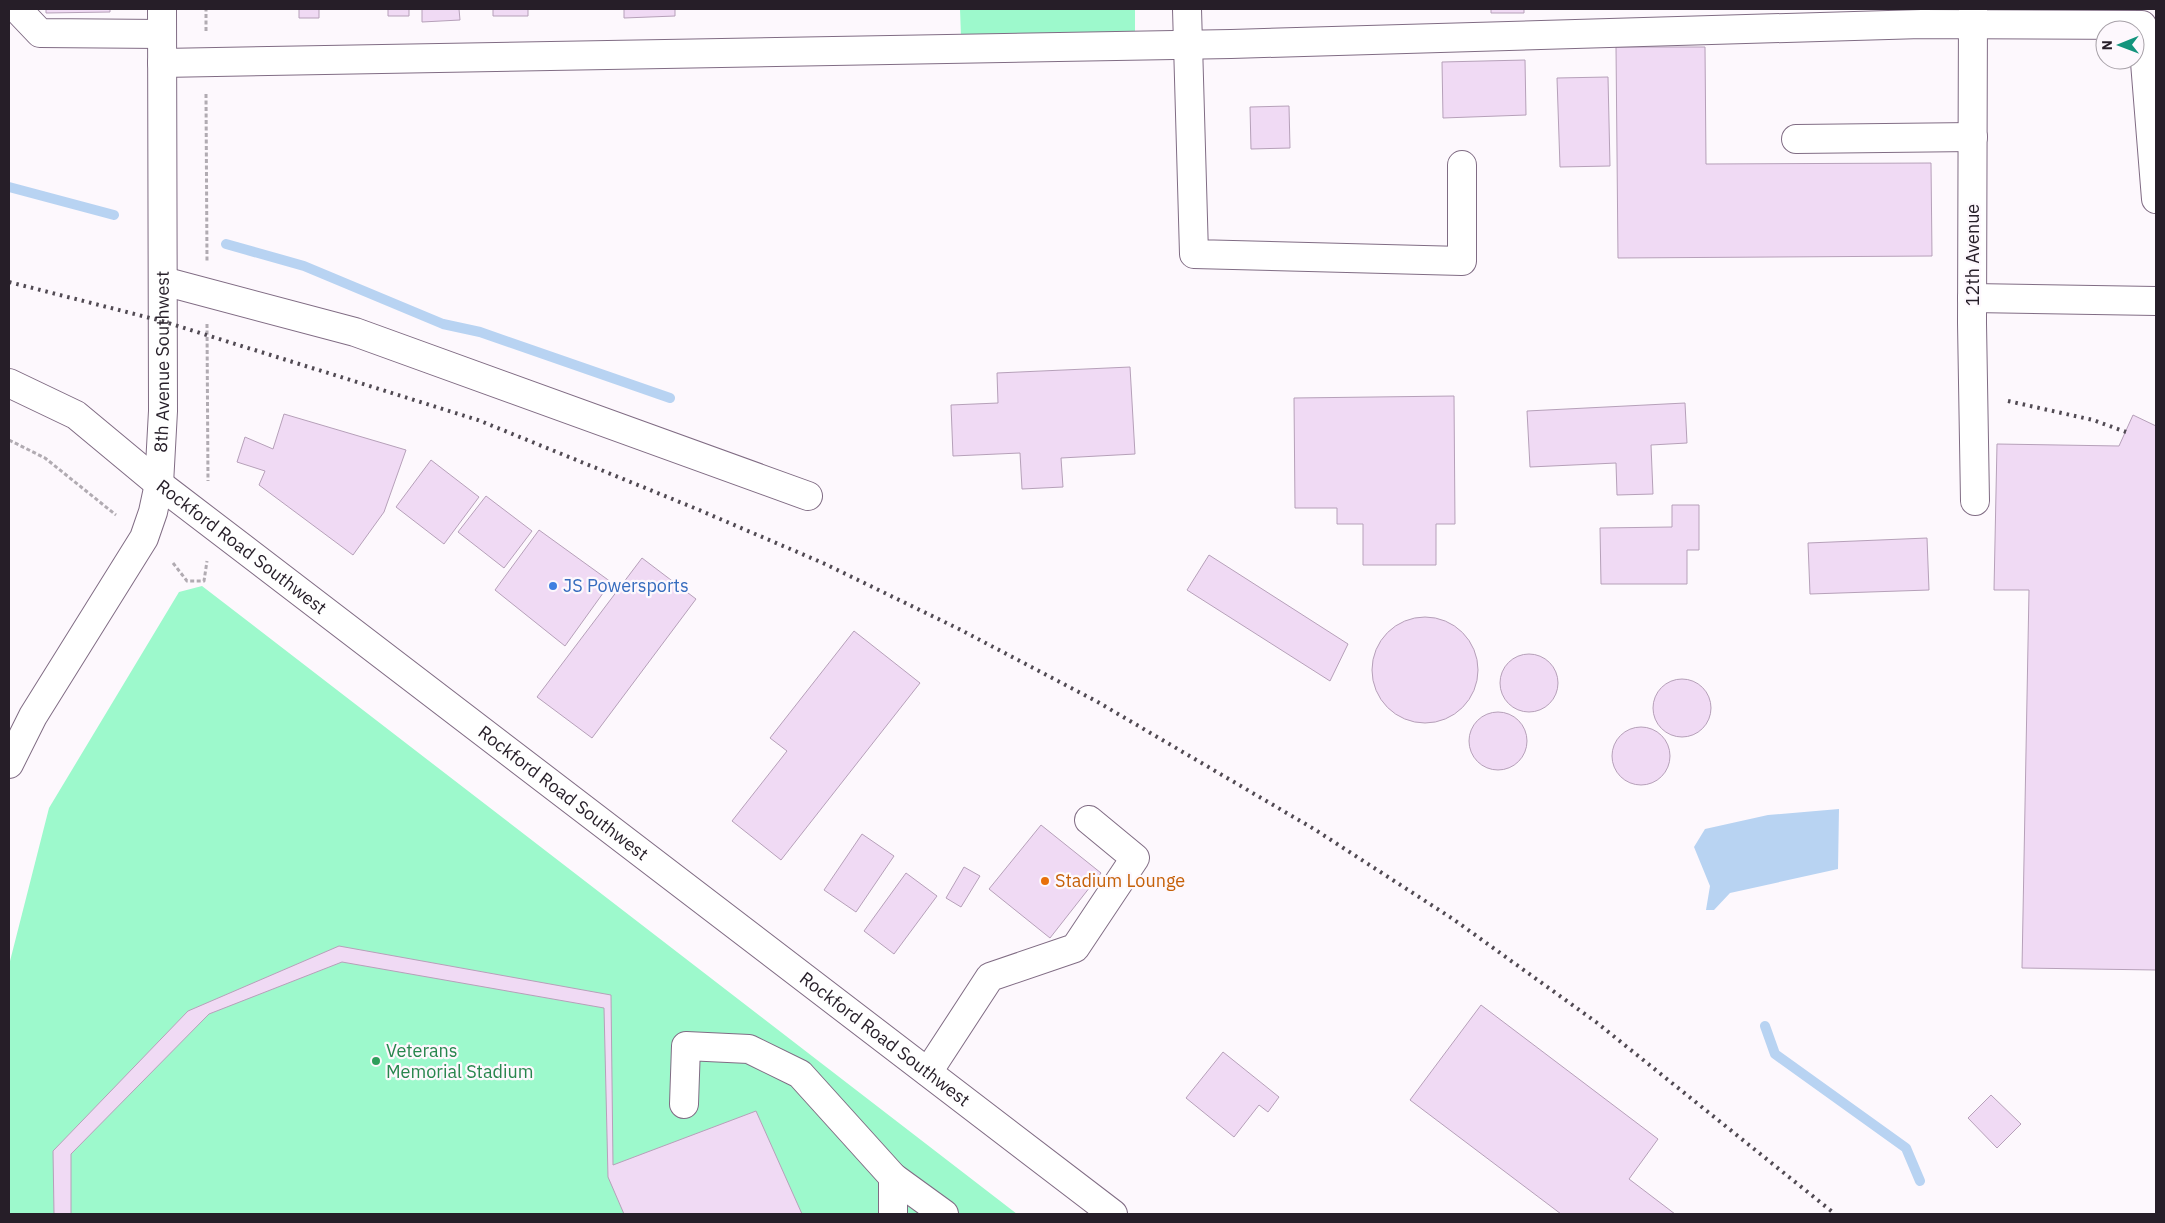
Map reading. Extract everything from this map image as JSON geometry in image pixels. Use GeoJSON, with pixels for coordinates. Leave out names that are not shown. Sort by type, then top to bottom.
{"type":"FeatureCollection","features":[{"type":"Feature","properties":{"kind":"street"},"geometry":{"type":"LineString","coordinates":[[21,9],[21,13],[40,33],[162,22]]}},
{"type":"Feature","properties":{"kind":"street"},"geometry":{"type":"LineString","coordinates":[[1187,9],[1194,254],[1462,261],[1462,165]]}},
{"type":"Feature","properties":{"kind":"street"},"geometry":{"type":"LineString","coordinates":[[162,63],[1187,45],[1973,16],[2142,25],[2156,199]]}},
{"type":"Feature","properties":{"kind":"street","name":"12th Avenue"},"geometry":{"type":"LineString","coordinates":[[1973,16],[1972,298],[1975,500]]}},
{"type":"Feature","properties":{"kind":"street","name":"8th Avenue Southwest"},"geometry":{"type":"LineString","coordinates":[[9,764],[33,716],[144,538],[153,512],[159,484],[162,411],[162,22]]}},
{"type":"Feature","properties":{"kind":"street"},"geometry":{"type":"LineString","coordinates":[[1796,139],[1973,138]]}},
{"type":"Feature","properties":{"kind":"street"},"geometry":{"type":"LineString","coordinates":[[162,281],[355,332],[808,496]]}},
{"type":"Feature","properties":{"kind":"street"},"geometry":{"type":"LineString","coordinates":[[1972,298],[2156,301]]}},
{"type":"Feature","properties":{"kind":"street","name":"Rockford Road Southwest"},"geometry":{"type":"LineString","coordinates":[[9,384],[76,415],[159,484],[1113,1214]]}},
{"type":"Feature","properties":{"kind":"street"},"geometry":{"type":"LineString","coordinates":[[928,1072],[990,977],[1075,948],[1136,858],[1089,820]]}},
{"type":"Feature","properties":{"kind":"street"},"geometry":{"type":"LineString","coordinates":[[684,1104],[686,1046],[749,1049],[800,1074],[893,1177],[944,1214]]}},
{"type":"Feature","properties":{"kind":"street"},"geometry":{"type":"LineString","coordinates":[[893,1177],[893,1214]]}},
{"type":"Feature","properties":{"kind":"path"},"geometry":{"type":"LineString","coordinates":[[206,9],[208,481]]}},
{"type":"Feature","properties":{"kind":"path"},"geometry":{"type":"LineString","coordinates":[[9,440],[45,458],[116,515]]}},
{"type":"Feature","properties":{"kind":"path"},"geometry":{"type":"LineString","coordinates":[[172,563],[188,581],[204,581],[207,558]]}},
{"type":"Feature","properties":{"kind":"green space"},"geometry":{"type":"Polygon","coordinates":[[[960,9],[1135,9],[1135,33],[961,37],[960,9]]]}},
{"type":"Feature","properties":{"kind":"green space"},"geometry":{"type":"Polygon","coordinates":[[[202,586],[1017,1214],[9,1214],[9,965],[49,808],[179,592],[202,586]]]}},
{"type":"Feature","properties":{"kind":"water"},"geometry":{"type":"Polygon","coordinates":[[[1839,809],[1838,869],[1730,893],[1714,910],[1706,910],[1710,886],[1694,847],[1705,829],[1768,815],[1839,809]]]}},
{"type":"Feature","properties":{"kind":"building"},"geometry":{"type":"Polygon","coordinates":[[[46,9],[110,9],[110,12],[46,13],[46,9]]]}},
{"type":"Feature","properties":{"kind":"building"},"geometry":{"type":"Polygon","coordinates":[[[299,9],[319,9],[319,18],[299,18],[299,9]]]}},
{"type":"Feature","properties":{"kind":"building"},"geometry":{"type":"Polygon","coordinates":[[[388,9],[409,9],[409,16],[388,16],[388,9]]]}},
{"type":"Feature","properties":{"kind":"building"},"geometry":{"type":"Polygon","coordinates":[[[422,9],[459,9],[460,20],[422,22],[422,9]]]}},
{"type":"Feature","properties":{"kind":"building"},"geometry":{"type":"Polygon","coordinates":[[[493,9],[528,9],[528,16],[493,16],[493,9]]]}},
{"type":"Feature","properties":{"kind":"building"},"geometry":{"type":"Polygon","coordinates":[[[624,9],[675,9],[675,16],[624,18],[624,9]]]}},
{"type":"Feature","properties":{"kind":"building"},"geometry":{"type":"Polygon","coordinates":[[[1491,9],[1524,9],[1524,13],[1491,13],[1491,9]]]}},
{"type":"Feature","properties":{"kind":"building"},"geometry":{"type":"Polygon","coordinates":[[[1616,47],[1705,47],[1706,164],[1931,163],[1932,256],[1618,258],[1616,47]]]}},
{"type":"Feature","properties":{"kind":"building"},"geometry":{"type":"Polygon","coordinates":[[[1525,60],[1526,115],[1443,118],[1442,62],[1525,60]]]}},
{"type":"Feature","properties":{"kind":"building"},"geometry":{"type":"Polygon","coordinates":[[[1608,77],[1610,166],[1560,167],[1557,78],[1608,77]]]}},
{"type":"Feature","properties":{"kind":"building"},"geometry":{"type":"Polygon","coordinates":[[[1289,106],[1290,148],[1251,149],[1250,107],[1289,106]]]}},
{"type":"Feature","properties":{"kind":"building"},"geometry":{"type":"Polygon","coordinates":[[[1130,367],[1135,454],[1061,458],[1063,487],[1022,489],[1020,453],[953,456],[951,405],[998,403],[997,373],[1130,367]]]}},
{"type":"Feature","properties":{"kind":"building"},"geometry":{"type":"Polygon","coordinates":[[[1454,396],[1455,524],[1436,524],[1436,565],[1363,565],[1363,524],[1337,524],[1337,508],[1295,508],[1294,398],[1454,396]]]}},
{"type":"Feature","properties":{"kind":"building"},"geometry":{"type":"Polygon","coordinates":[[[1685,403],[1687,443],[1651,445],[1653,494],[1617,495],[1616,463],[1530,467],[1527,411],[1685,403]]]}},
{"type":"Feature","properties":{"kind":"building"},"geometry":{"type":"Polygon","coordinates":[[[284,414],[406,450],[384,512],[353,555],[259,485],[265,471],[237,462],[245,437],[273,449],[284,414]]]}},
{"type":"Feature","properties":{"kind":"building"},"geometry":{"type":"Polygon","coordinates":[[[2133,415],[2156,426],[2156,970],[2022,968],[2029,590],[1994,590],[1997,444],[2119,446],[2133,415]]]}},
{"type":"Feature","properties":{"kind":"building"},"geometry":{"type":"Polygon","coordinates":[[[431,460],[479,497],[444,544],[396,507],[431,460]]]}},
{"type":"Feature","properties":{"kind":"building"},"geometry":{"type":"Polygon","coordinates":[[[486,496],[532,531],[504,568],[458,532],[486,496]]]}},
{"type":"Feature","properties":{"kind":"building"},"geometry":{"type":"Polygon","coordinates":[[[1672,505],[1699,505],[1699,550],[1687,550],[1687,584],[1601,584],[1600,528],[1672,527],[1672,505]]]}},
{"type":"Feature","properties":{"kind":"building","name":"JS Powersports"},"geometry":{"type":"Polygon","coordinates":[[[539,530],[611,582],[565,646],[495,590],[539,530]]]}},
{"type":"Feature","properties":{"kind":"building"},"geometry":{"type":"Polygon","coordinates":[[[1927,538],[1929,590],[1810,594],[1808,543],[1927,538]]]}},
{"type":"Feature","properties":{"kind":"building"},"geometry":{"type":"Polygon","coordinates":[[[1209,555],[1348,644],[1330,681],[1187,590],[1209,555]]]}},
{"type":"Feature","properties":{"kind":"building"},"geometry":{"type":"Polygon","coordinates":[[[642,558],[696,599],[592,738],[537,697],[642,558]]]}},
{"type":"Feature","properties":{"kind":"building"},"geometry":{"type":"Polygon","coordinates":[[[1425,617],[1445,621],[1463,632],[1474,650],[1478,670],[1474,690],[1463,708],[1445,719],[1425,723],[1405,719],[1387,708],[1376,690],[1372,670],[1376,650],[1387,632],[1405,621],[1425,617]]]}},
{"type":"Feature","properties":{"kind":"building"},"geometry":{"type":"Polygon","coordinates":[[[854,631],[920,683],[781,860],[732,821],[787,751],[770,738],[854,631]]]}},
{"type":"Feature","properties":{"kind":"building"},"geometry":{"type":"Polygon","coordinates":[[[1529,654],[1545,659],[1553,667],[1558,683],[1553,699],[1545,707],[1529,712],[1513,707],[1505,699],[1500,683],[1505,667],[1513,659],[1529,654]]]}},
{"type":"Feature","properties":{"kind":"building"},"geometry":{"type":"Polygon","coordinates":[[[1682,679],[1698,684],[1706,692],[1711,708],[1706,724],[1698,732],[1682,737],[1666,732],[1658,724],[1653,708],[1658,692],[1666,684],[1682,679]]]}},
{"type":"Feature","properties":{"kind":"building"},"geometry":{"type":"Polygon","coordinates":[[[1498,712],[1514,717],[1522,725],[1527,741],[1522,757],[1514,765],[1498,770],[1482,765],[1474,757],[1469,741],[1474,725],[1482,717],[1498,712]]]}},
{"type":"Feature","properties":{"kind":"building"},"geometry":{"type":"Polygon","coordinates":[[[1641,727],[1657,732],[1665,740],[1670,756],[1665,772],[1657,780],[1641,785],[1625,780],[1617,772],[1612,756],[1617,740],[1625,732],[1641,727]]]}},
{"type":"Feature","properties":{"kind":"building","name":"Stadium Lounge"},"geometry":{"type":"Polygon","coordinates":[[[1041,825],[1101,873],[1050,938],[989,889],[1041,825]]]}},
{"type":"Feature","properties":{"kind":"building"},"geometry":{"type":"Polygon","coordinates":[[[862,834],[894,856],[856,912],[824,890],[862,834]]]}},
{"type":"Feature","properties":{"kind":"building"},"geometry":{"type":"Polygon","coordinates":[[[964,867],[980,876],[961,907],[946,898],[964,867]]]}},
{"type":"Feature","properties":{"kind":"building"},"geometry":{"type":"Polygon","coordinates":[[[906,873],[937,896],[894,954],[864,931],[906,873]]]}},
{"type":"Feature","properties":{"kind":"building"},"geometry":{"type":"Polygon","coordinates":[[[339,946],[611,995],[613,1165],[756,1111],[802,1214],[624,1214],[608,1177],[604,1008],[342,962],[209,1014],[71,1154],[71,1214],[54,1214],[53,1151],[188,1011],[339,946]]]}},
{"type":"Feature","properties":{"kind":"building"},"geometry":{"type":"Polygon","coordinates":[[[1481,1005],[1658,1139],[1629,1179],[1675,1214],[1561,1214],[1410,1100],[1481,1005]]]}},
{"type":"Feature","properties":{"kind":"building"},"geometry":{"type":"Polygon","coordinates":[[[1223,1052],[1279,1097],[1268,1112],[1259,1105],[1234,1137],[1186,1098],[1223,1052]]]}},
{"type":"Feature","properties":{"kind":"building"},"geometry":{"type":"Polygon","coordinates":[[[1991,1095],[2021,1124],[1997,1148],[1968,1118],[1991,1095]]]}},
{"type":"Feature","properties":{"kind":"waterway"},"geometry":{"type":"LineString","coordinates":[[9,187],[114,215]]}},
{"type":"Feature","properties":{"kind":"waterway"},"geometry":{"type":"LineString","coordinates":[[226,244],[304,266],[443,324],[480,332],[670,398]]}},
{"type":"Feature","properties":{"kind":"waterway"},"geometry":{"type":"LineString","coordinates":[[1765,1026],[1775,1054],[1906,1148],[1920,1181]]}},
{"type":"Feature","properties":{"kind":"railway"},"geometry":{"type":"LineString","coordinates":[[9,282],[162,321],[478,420],[692,507],[823,563],[959,629],[1096,701],[1314,829],[1453,919],[1596,1022],[1835,1214]]}},
{"type":"Feature","properties":{"kind":"railway"},"geometry":{"type":"LineString","coordinates":[[2008,401],[2093,420],[2126,432]]}},
{"type":"Feature","properties":{"kind":"place","name":"JS Powersports"},"geometry":{"type":"Point","coordinates":[553,586]}},
{"type":"Feature","properties":{"kind":"place","name":"Stadium Lounge"},"geometry":{"type":"Point","coordinates":[1045,881]}},
{"type":"Feature","properties":{"kind":"place","name":"Veterans Memorial Stadium"},"geometry":{"type":"Point","coordinates":[376,1061]}}]}
